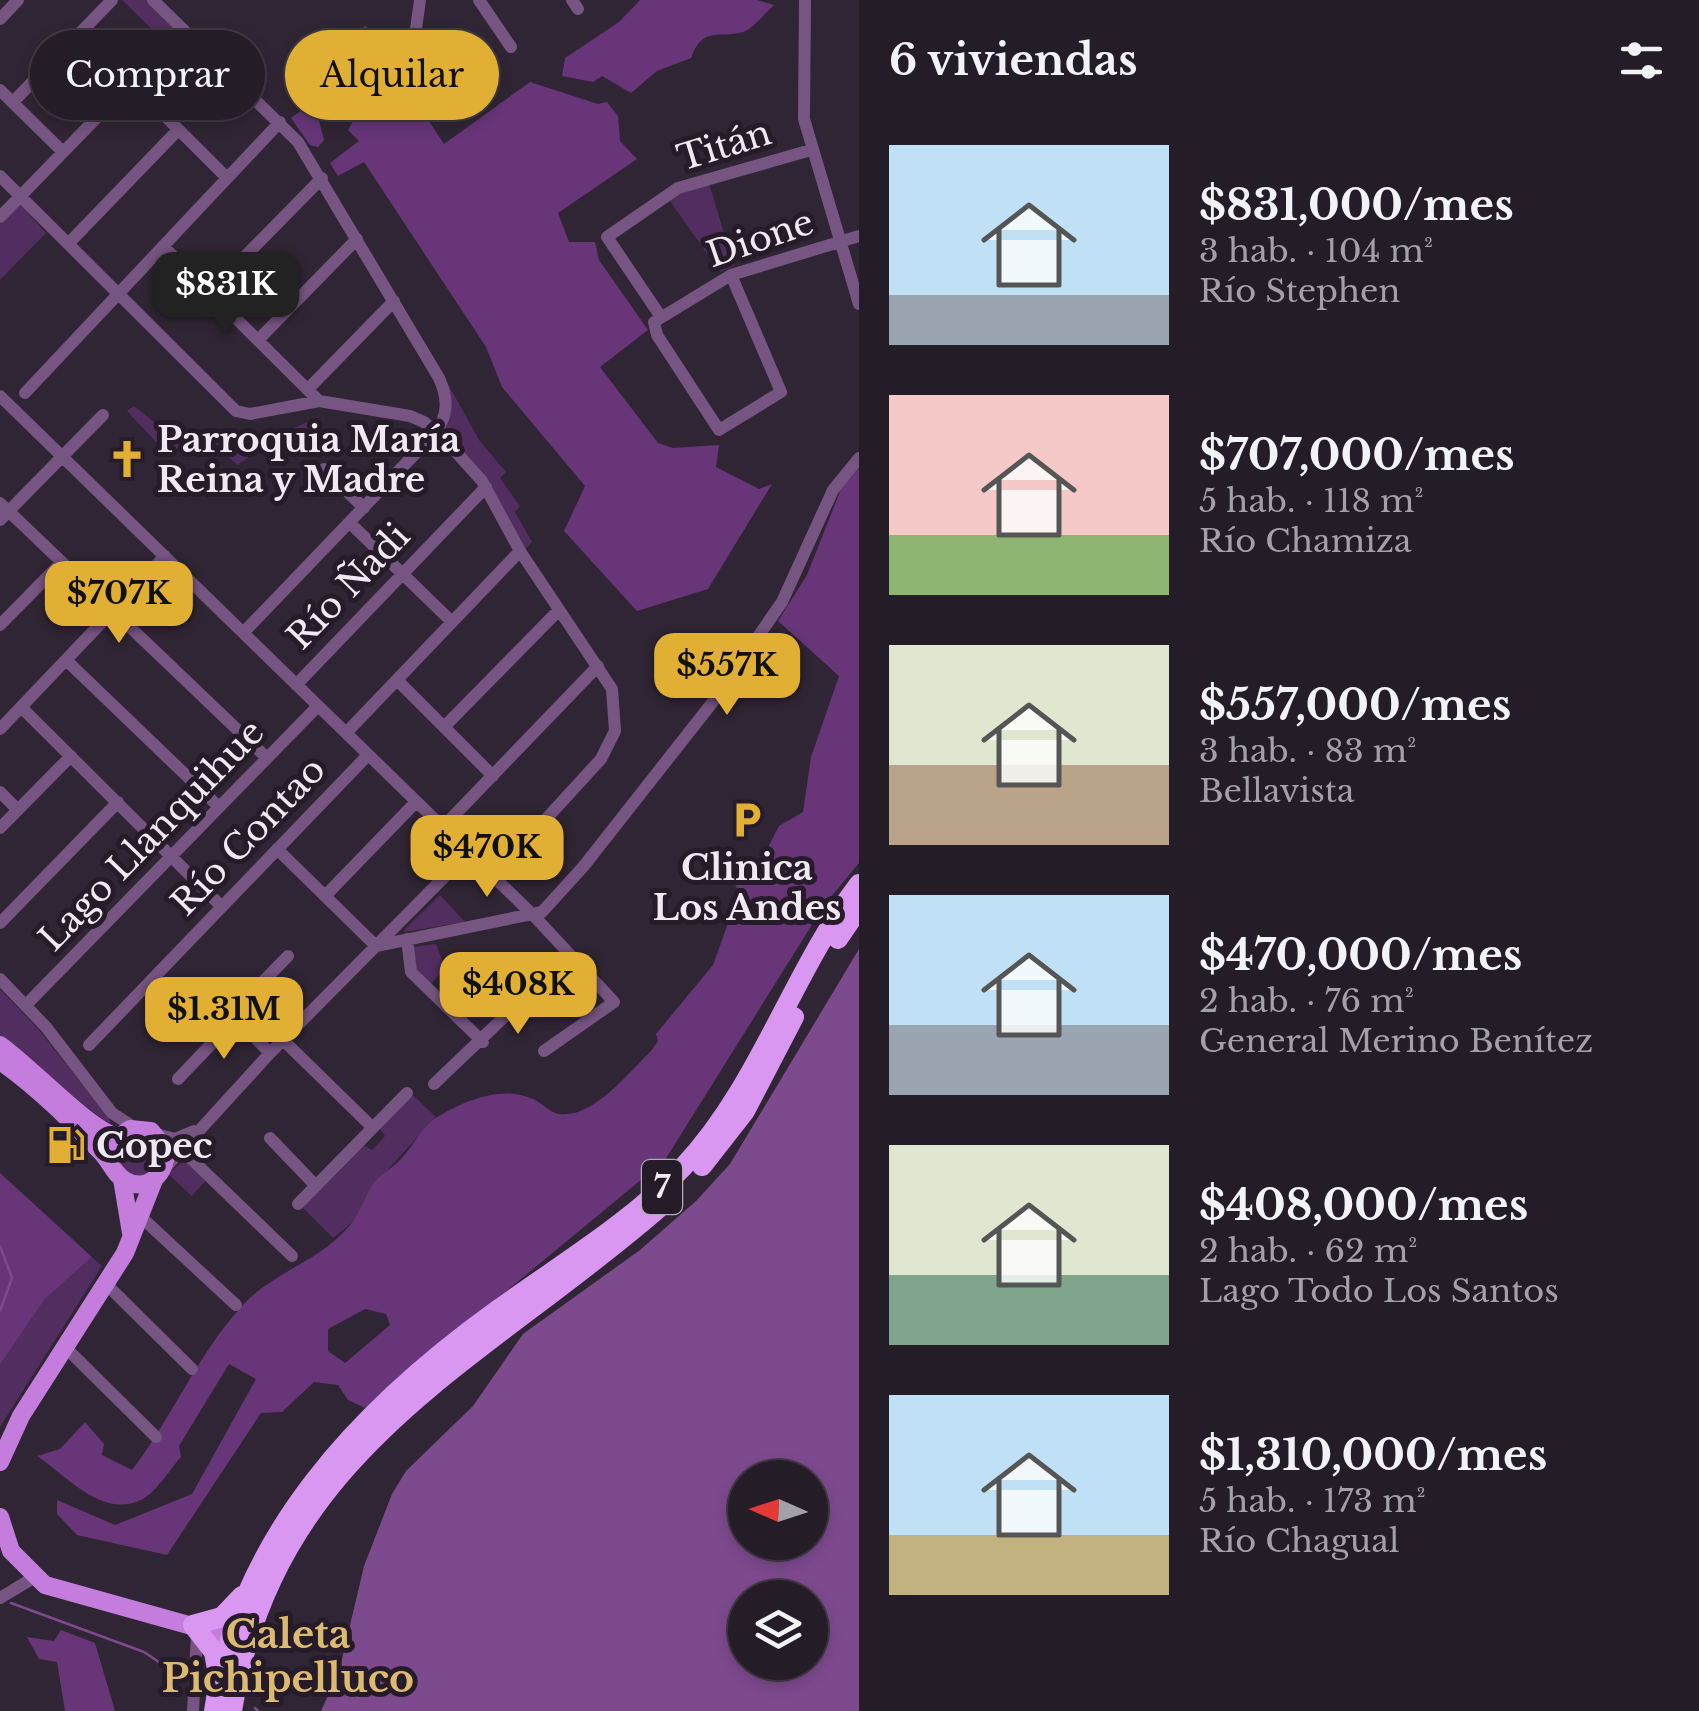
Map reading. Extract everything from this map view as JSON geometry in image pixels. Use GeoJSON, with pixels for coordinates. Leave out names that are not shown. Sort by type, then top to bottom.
{"type":"FeatureCollection","features":[{"type":"Feature","properties":{"kind":"highway","name":"7"},"geometry":{"type":"LineString","coordinates":[[232,1711],[249,1586],[288,1513],[344,1443],[460,1339],[638,1208],[700,1149],[730,1107],[859,884]]}},
{"type":"Feature","properties":{"kind":"highway","name":"7"},"geometry":{"type":"LineString","coordinates":[[214,1711],[218,1684],[284,1552],[348,1466],[470,1352],[651,1216],[723,1142],[859,908]]}},
{"type":"Feature","properties":{"kind":"highway"},"geometry":{"type":"LineString","coordinates":[[218,1684],[214,1652],[193,1625],[222,1617],[249,1586]]}},
{"type":"Feature","properties":{"kind":"main road"},"geometry":{"type":"LineString","coordinates":[[0,1045],[52,1085],[97,1129],[156,1134],[166,1150],[128,1248],[16,1426],[0,1462]]}},
{"type":"Feature","properties":{"kind":"main road"},"geometry":{"type":"LineString","coordinates":[[0,1060],[58,1109],[117,1172],[140,1184],[159,1174]]}},
{"type":"Feature","properties":{"kind":"main road"},"geometry":{"type":"LineString","coordinates":[[124,1133],[117,1172],[131,1219],[128,1248]]}},
{"type":"Feature","properties":{"kind":"main road"},"geometry":{"type":"LineString","coordinates":[[0,1517],[12,1552],[33,1578],[63,1592],[239,1639]]}},
{"type":"Feature","properties":{"kind":"street"},"geometry":{"type":"LineString","coordinates":[[14,102],[112,0]]}},
{"type":"Feature","properties":{"kind":"street"},"geometry":{"type":"LineString","coordinates":[[153,0],[280,122],[322,178],[442,385],[446,410],[435,433],[243,633]]}},
{"type":"Feature","properties":{"kind":"street"},"geometry":{"type":"LineString","coordinates":[[416,30],[420,0]]}},
{"type":"Feature","properties":{"kind":"street"},"geometry":{"type":"LineString","coordinates":[[479,0],[511,47]]}},
{"type":"Feature","properties":{"kind":"street"},"geometry":{"type":"LineString","coordinates":[[806,0],[801,88],[812,150],[859,304]]}},
{"type":"Feature","properties":{"kind":"street"},"geometry":{"type":"LineString","coordinates":[[0,19],[13,2]]}},
{"type":"Feature","properties":{"kind":"street"},"geometry":{"type":"LineString","coordinates":[[0,90],[63,152]]}},
{"type":"Feature","properties":{"kind":"street"},"geometry":{"type":"LineString","coordinates":[[0,217],[94,120]]}},
{"type":"Feature","properties":{"kind":"street"},"geometry":{"type":"LineString","coordinates":[[168,120],[228,178]]}},
{"type":"Feature","properties":{"kind":"street"},"geometry":{"type":"LineString","coordinates":[[26,393],[280,122]]}},
{"type":"Feature","properties":{"kind":"street"},"geometry":{"type":"LineString","coordinates":[[68,244],[178,130]]}},
{"type":"Feature","properties":{"kind":"street","name":"Titán"},"geometry":{"type":"LineString","coordinates":[[657,321],[606,237],[678,188],[812,150]]}},
{"type":"Feature","properties":{"kind":"street"},"geometry":{"type":"LineString","coordinates":[[0,176],[232,408],[250,414],[320,401],[415,417],[486,487],[520,551],[598,666],[616,706],[613,738],[601,760],[493,877]]}},
{"type":"Feature","properties":{"kind":"street"},"geometry":{"type":"LineString","coordinates":[[210,292],[322,178]]}},
{"type":"Feature","properties":{"kind":"street","name":"Dione"},"geometry":{"type":"LineString","coordinates":[[657,321],[731,275],[859,236]]}},
{"type":"Feature","properties":{"kind":"street"},"geometry":{"type":"LineString","coordinates":[[259,339],[357,239]]}},
{"type":"Feature","properties":{"kind":"street"},"geometry":{"type":"LineString","coordinates":[[163,246],[320,401]]}},
{"type":"Feature","properties":{"kind":"street"},"geometry":{"type":"LineString","coordinates":[[657,321],[719,430],[781,392],[731,275]]}},
{"type":"Feature","properties":{"kind":"street"},"geometry":{"type":"LineString","coordinates":[[310,387],[394,301]]}},
{"type":"Feature","properties":{"kind":"street"},"geometry":{"type":"LineString","coordinates":[[0,396],[510,892],[614,1002],[544,1052]]}},
{"type":"Feature","properties":{"kind":"street"},"geometry":{"type":"LineString","coordinates":[[103,415],[3,512],[62,562],[267,758]]}},
{"type":"Feature","properties":{"kind":"street"},"geometry":{"type":"LineString","coordinates":[[376,946],[534,916],[583,868],[701,719],[782,602],[833,490],[859,458]]}},
{"type":"Feature","properties":{"kind":"street"},"geometry":{"type":"LineString","coordinates":[[324,470],[364,508]]}},
{"type":"Feature","properties":{"kind":"street","name":"Río Ñadi"},"geometry":{"type":"LineString","coordinates":[[296,685],[486,487]]}},
{"type":"Feature","properties":{"kind":"street"},"geometry":{"type":"LineString","coordinates":[[350,523],[452,622]]}},
{"type":"Feature","properties":{"kind":"street"},"geometry":{"type":"LineString","coordinates":[[346,733],[520,551]]}},
{"type":"Feature","properties":{"kind":"street"},"geometry":{"type":"LineString","coordinates":[[0,730],[165,556]]}},
{"type":"Feature","properties":{"kind":"street"},"geometry":{"type":"LineString","coordinates":[[0,625],[62,562]]}},
{"type":"Feature","properties":{"kind":"street"},"geometry":{"type":"LineString","coordinates":[[444,727],[559,610]]}},
{"type":"Feature","properties":{"kind":"street"},"geometry":{"type":"LineString","coordinates":[[66,660],[219,807]]}},
{"type":"Feature","properties":{"kind":"street"},"geometry":{"type":"LineString","coordinates":[[442,828],[598,666]]}},
{"type":"Feature","properties":{"kind":"street"},"geometry":{"type":"LineString","coordinates":[[397,680],[492,776]]}},
{"type":"Feature","properties":{"kind":"street","name":"Lago Llanquihue"},"geometry":{"type":"LineString","coordinates":[[26,1005],[318,706]]}},
{"type":"Feature","properties":{"kind":"street"},"geometry":{"type":"LineString","coordinates":[[21,707],[222,907]]}},
{"type":"Feature","properties":{"kind":"street","name":"Río Contao"},"geometry":{"type":"LineString","coordinates":[[88,1045],[368,754]]}},
{"type":"Feature","properties":{"kind":"street"},"geometry":{"type":"LineString","coordinates":[[0,828],[70,756]]}},
{"type":"Feature","properties":{"kind":"street"},"geometry":{"type":"LineString","coordinates":[[0,792],[18,810]]}},
{"type":"Feature","properties":{"kind":"street"},"geometry":{"type":"LineString","coordinates":[[0,923],[118,802]]}},
{"type":"Feature","properties":{"kind":"street"},"geometry":{"type":"LineString","coordinates":[[325,896],[416,802]]}},
{"type":"Feature","properties":{"kind":"street"},"geometry":{"type":"LineString","coordinates":[[277,849],[376,946]]}},
{"type":"Feature","properties":{"kind":"street"},"geometry":{"type":"LineString","coordinates":[[159,1174],[270,1053],[468,853]]}},
{"type":"Feature","properties":{"kind":"street"},"geometry":{"type":"LineString","coordinates":[[503,922],[513,909],[510,892]]}},
{"type":"Feature","properties":{"kind":"street"},"geometry":{"type":"LineString","coordinates":[[408,939],[411,972],[483,1042]]}},
{"type":"Feature","properties":{"kind":"street"},"geometry":{"type":"LineString","coordinates":[[434,1084],[483,1042],[569,955]]}},
{"type":"Feature","properties":{"kind":"street"},"geometry":{"type":"LineString","coordinates":[[178,1079],[288,956]]}},
{"type":"Feature","properties":{"kind":"street"},"geometry":{"type":"LineString","coordinates":[[0,979],[26,1005],[124,1133]]}},
{"type":"Feature","properties":{"kind":"street"},"geometry":{"type":"LineString","coordinates":[[236,1018],[270,1053]]}},
{"type":"Feature","properties":{"kind":"street"},"geometry":{"type":"LineString","coordinates":[[283,1040],[372,1128]]}},
{"type":"Feature","properties":{"kind":"street"},"geometry":{"type":"LineString","coordinates":[[298,1204],[407,1092]]}},
{"type":"Feature","properties":{"kind":"street"},"geometry":{"type":"LineString","coordinates":[[156,1134],[179,1138],[204,1122]]}},
{"type":"Feature","properties":{"kind":"street"},"geometry":{"type":"LineString","coordinates":[[270,1138],[316,1186]]}},
{"type":"Feature","properties":{"kind":"street"},"geometry":{"type":"LineString","coordinates":[[182,1150],[292,1256]]}},
{"type":"Feature","properties":{"kind":"street"},"geometry":{"type":"LineString","coordinates":[[141,1217],[236,1305]]}},
{"type":"Feature","properties":{"kind":"street"},"geometry":{"type":"LineString","coordinates":[[107,1285],[192,1369]]}},
{"type":"Feature","properties":{"kind":"street"},"geometry":{"type":"LineString","coordinates":[[66,1348],[156,1437]]}},
{"type":"Feature","properties":{"kind":"street"},"geometry":{"type":"LineString","coordinates":[[0,1598],[33,1578]]}},
{"type":"Feature","properties":{"kind":"street"},"geometry":{"type":"LineString","coordinates":[[193,1625],[200,1652],[193,1711]]}},
{"type":"Feature","properties":{"kind":"shaded area"},"geometry":{"type":"Polygon","coordinates":[[[122,0],[148,0],[175,29],[153,30],[122,0]]]}},
{"type":"Feature","properties":{"kind":"shaded area"},"geometry":{"type":"Polygon","coordinates":[[[640,0],[757,0],[774,5],[747,30],[706,37],[691,58],[657,71],[631,93],[602,76],[593,82],[562,76],[565,58],[619,22],[640,0]]]}},
{"type":"Feature","properties":{"kind":"shaded area"},"geometry":{"type":"Polygon","coordinates":[[[530,82],[598,104],[607,102],[618,116],[620,141],[637,159],[558,213],[569,242],[595,242],[599,260],[648,330],[600,367],[658,443],[673,448],[719,445],[716,467],[759,489],[772,484],[708,589],[637,611],[564,531],[585,486],[502,387],[486,347],[364,162],[338,176],[330,163],[359,141],[348,130],[354,120],[428,120],[444,144],[477,120],[499,120],[499,104],[530,82]]]}},
{"type":"Feature","properties":{"kind":"shaded area"},"geometry":{"type":"Polygon","coordinates":[[[292,120],[319,120],[324,140],[318,147],[310,145],[292,120]]]}},
{"type":"Feature","properties":{"kind":"shaded area"},"geometry":{"type":"Polygon","coordinates":[[[709,183],[734,266],[720,272],[670,201],[674,195],[709,183]]]}},
{"type":"Feature","properties":{"kind":"shaded area"},"geometry":{"type":"Polygon","coordinates":[[[20,204],[46,233],[0,280],[0,224],[20,204]]]}},
{"type":"Feature","properties":{"kind":"shaded area"},"geometry":{"type":"Polygon","coordinates":[[[448,384],[479,440],[506,472],[500,478],[520,506],[515,512],[532,542],[524,550],[500,506],[440,434],[451,407],[448,384]]]}},
{"type":"Feature","properties":{"kind":"shaded area"},"geometry":{"type":"Polygon","coordinates":[[[134,406],[162,428],[171,426],[185,432],[184,442],[170,457],[127,411],[134,406]]]}},
{"type":"Feature","properties":{"kind":"shaded area"},"geometry":{"type":"Polygon","coordinates":[[[307,422],[317,425],[319,433],[339,437],[341,446],[324,457],[307,443],[274,449],[268,445],[276,436],[307,422]]]}},
{"type":"Feature","properties":{"kind":"shaded area"},"geometry":{"type":"Polygon","coordinates":[[[217,428],[259,449],[238,465],[205,436],[217,428]]]}},
{"type":"Feature","properties":{"kind":"shaded area"},"geometry":{"type":"Polygon","coordinates":[[[859,468],[859,863],[825,904],[665,1160],[365,1408],[348,1400],[338,1385],[314,1382],[282,1412],[261,1413],[167,1555],[77,1535],[57,1514],[57,1500],[115,1525],[192,1494],[256,1379],[229,1364],[179,1446],[181,1457],[143,1499],[128,1504],[100,1500],[37,1456],[60,1449],[85,1422],[104,1444],[102,1455],[132,1470],[211,1345],[242,1306],[267,1284],[338,1238],[374,1183],[404,1156],[433,1120],[461,1105],[497,1094],[521,1095],[555,1113],[572,1114],[598,1102],[651,1051],[658,1041],[656,1034],[713,965],[739,893],[730,874],[743,872],[762,859],[779,826],[803,812],[811,757],[839,676],[778,621],[807,575],[841,489],[859,468]],[[365,1309],[328,1329],[328,1351],[345,1363],[390,1325],[386,1314],[365,1309]]]}},
{"type":"Feature","properties":{"kind":"shaded area"},"geometry":{"type":"Polygon","coordinates":[[[440,895],[465,922],[404,932],[404,930],[440,895]]]}},
{"type":"Feature","properties":{"kind":"shaded area"},"geometry":{"type":"Polygon","coordinates":[[[436,944],[445,968],[430,985],[415,972],[412,947],[436,944]]]}},
{"type":"Feature","properties":{"kind":"shaded area"},"geometry":{"type":"Polygon","coordinates":[[[859,949],[859,1711],[321,1711],[339,1672],[364,1566],[392,1494],[406,1471],[473,1406],[523,1334],[640,1250],[696,1201],[730,1164],[859,949]]]}},
{"type":"Feature","properties":{"kind":"shaded area"},"geometry":{"type":"Polygon","coordinates":[[[0,989],[39,1030],[109,1118],[112,1127],[0,1038],[0,989]]]}},
{"type":"Feature","properties":{"kind":"shaded area"},"geometry":{"type":"Polygon","coordinates":[[[413,1095],[436,1117],[369,1190],[357,1217],[333,1238],[302,1207],[362,1144],[372,1150],[385,1136],[379,1127],[413,1095]]]}},
{"type":"Feature","properties":{"kind":"shaded area"},"geometry":{"type":"Polygon","coordinates":[[[138,1136],[152,1142],[158,1156],[152,1170],[138,1176],[124,1170],[118,1156],[124,1142],[138,1136]]]}},
{"type":"Feature","properties":{"kind":"shaded area"},"geometry":{"type":"Polygon","coordinates":[[[186,1159],[207,1179],[192,1196],[168,1174],[186,1159]]]}},
{"type":"Feature","properties":{"kind":"shaded area"},"geometry":{"type":"Polygon","coordinates":[[[0,1173],[92,1257],[45,1299],[0,1365],[0,1173]]]}},
{"type":"Feature","properties":{"kind":"shaded area"},"geometry":{"type":"Polygon","coordinates":[[[92,1257],[102,1266],[0,1427],[0,1365],[45,1299],[92,1257]]]}},
{"type":"Feature","properties":{"kind":"shaded area"},"geometry":{"type":"Polygon","coordinates":[[[61,1630],[95,1643],[115,1711],[65,1711],[57,1662],[39,1659],[27,1637],[54,1641],[61,1630]]]}},
{"type":"Feature","properties":{"kind":"waterway"},"geometry":{"type":"LineString","coordinates":[[0,1246],[12,1278],[0,1311]]}},
{"type":"Feature","properties":{"kind":"waterway"},"geometry":{"type":"LineString","coordinates":[[11,1603],[144,1652],[184,1679]]}},
{"type":"Feature","properties":{"kind":"waterway"},"geometry":{"type":"LineString","coordinates":[[255,1708],[258,1711]]}},
{"type":"Feature","properties":{"kind":"place","name":"Parroquia María Reina y Madre"},"geometry":{"type":"Point","coordinates":[127,459]}},
{"type":"Feature","properties":{"kind":"place","name":"Clinica Los Andes"},"geometry":{"type":"Point","coordinates":[747,820]}},
{"type":"Feature","properties":{"kind":"place","name":"Copec"},"geometry":{"type":"Point","coordinates":[66,1145]}},
{"type":"Feature","properties":{"kind":"district","name":"Caleta Pichipelluco"},"geometry":{"type":"Point","coordinates":[288,1656]}}]}
